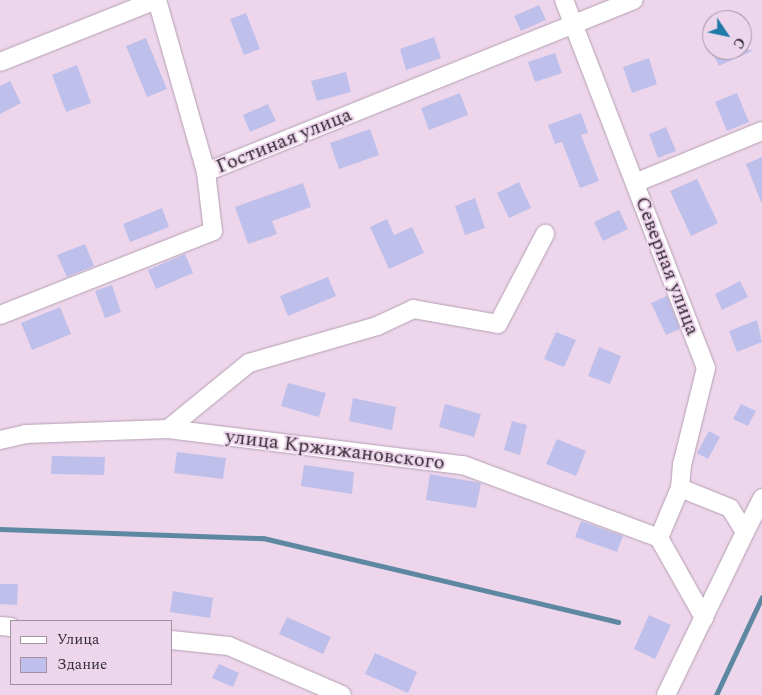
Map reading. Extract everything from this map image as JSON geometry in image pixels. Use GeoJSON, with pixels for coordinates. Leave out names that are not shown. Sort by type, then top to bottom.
{"type":"FeatureCollection","features":[{"type":"Feature","properties":{"kind":"street"},"geometry":{"type":"LineString","coordinates":[[0,62],[157,0],[206,172]]}},
{"type":"Feature","properties":{"kind":"street","name":"Северная улица"},"geometry":{"type":"LineString","coordinates":[[564,0],[706,368],[682,465],[680,488],[659,538]]}},
{"type":"Feature","properties":{"kind":"street","name":"Гостиная улица"},"geometry":{"type":"LineString","coordinates":[[0,315],[213,231],[206,172],[634,0]]}},
{"type":"Feature","properties":{"kind":"street"},"geometry":{"type":"LineString","coordinates":[[635,183],[762,131]]}},
{"type":"Feature","properties":{"kind":"street"},"geometry":{"type":"LineString","coordinates":[[168,429],[249,362],[377,326],[413,309],[498,324],[546,234]]}},
{"type":"Feature","properties":{"kind":"street","name":"улица Кржижановского"},"geometry":{"type":"LineString","coordinates":[[0,440],[25,434],[168,429],[463,465],[659,538]]}},
{"type":"Feature","properties":{"kind":"street"},"geometry":{"type":"LineString","coordinates":[[680,488],[730,508],[745,532]]}},
{"type":"Feature","properties":{"kind":"street"},"geometry":{"type":"LineString","coordinates":[[666,695],[762,498]]}},
{"type":"Feature","properties":{"kind":"street"},"geometry":{"type":"LineString","coordinates":[[659,538],[704,618]]}},
{"type":"Feature","properties":{"kind":"street"},"geometry":{"type":"LineString","coordinates":[[172,640],[229,646],[342,695]]}},
{"type":"Feature","properties":{"kind":"building"},"geometry":{"type":"Polygon","coordinates":[[[539,5],[546,20],[521,31],[514,16],[539,5]]]}},
{"type":"Feature","properties":{"kind":"building"},"geometry":{"type":"Polygon","coordinates":[[[246,13],[260,49],[244,55],[230,19],[246,13]]]}},
{"type":"Feature","properties":{"kind":"building"},"geometry":{"type":"Polygon","coordinates":[[[434,37],[441,58],[406,70],[400,49],[434,37]]]}},
{"type":"Feature","properties":{"kind":"building"},"geometry":{"type":"Polygon","coordinates":[[[146,38],[167,89],[147,97],[126,46],[146,38]]]}},
{"type":"Feature","properties":{"kind":"building"},"geometry":{"type":"Polygon","coordinates":[[[555,53],[562,73],[535,82],[528,62],[555,53]]]}},
{"type":"Feature","properties":{"kind":"building"},"geometry":{"type":"Polygon","coordinates":[[[649,58],[657,84],[632,93],[623,67],[649,58]]]}},
{"type":"Feature","properties":{"kind":"building"},"geometry":{"type":"Polygon","coordinates":[[[716,60],[732,60],[719,66],[716,60]]]}},
{"type":"Feature","properties":{"kind":"building"},"geometry":{"type":"Polygon","coordinates":[[[77,65],[91,103],[66,112],[52,75],[77,65]]]}},
{"type":"Feature","properties":{"kind":"building"},"geometry":{"type":"Polygon","coordinates":[[[346,72],[351,92],[317,101],[311,81],[346,72]]]}},
{"type":"Feature","properties":{"kind":"building"},"geometry":{"type":"Polygon","coordinates":[[[10,81],[21,103],[0,114],[0,86],[10,81]]]}},
{"type":"Feature","properties":{"kind":"building"},"geometry":{"type":"Polygon","coordinates":[[[460,93],[468,115],[429,130],[421,108],[460,93]]]}},
{"type":"Feature","properties":{"kind":"building"},"geometry":{"type":"Polygon","coordinates":[[[737,93],[749,122],[727,131],[715,102],[737,93]]]}},
{"type":"Feature","properties":{"kind":"building"},"geometry":{"type":"Polygon","coordinates":[[[268,104],[276,121],[250,132],[243,115],[268,104]]]}},
{"type":"Feature","properties":{"kind":"building"},"geometry":{"type":"Polygon","coordinates":[[[581,113],[588,133],[581,135],[599,181],[580,188],[562,142],[555,144],[548,125],[581,113]]]}},
{"type":"Feature","properties":{"kind":"building"},"geometry":{"type":"Polygon","coordinates":[[[666,127],[676,151],[658,158],[649,134],[666,127]]]}},
{"type":"Feature","properties":{"kind":"building"},"geometry":{"type":"Polygon","coordinates":[[[370,129],[379,155],[339,169],[330,143],[370,129]]]}},
{"type":"Feature","properties":{"kind":"building"},"geometry":{"type":"Polygon","coordinates":[[[762,157],[762,202],[761,202],[746,164],[762,157]]]}},
{"type":"Feature","properties":{"kind":"building"},"geometry":{"type":"Polygon","coordinates":[[[697,179],[718,223],[691,236],[670,191],[697,179]]]}},
{"type":"Feature","properties":{"kind":"building"},"geometry":{"type":"Polygon","coordinates":[[[519,182],[531,208],[509,218],[497,193],[519,182]]]}},
{"type":"Feature","properties":{"kind":"building"},"geometry":{"type":"Polygon","coordinates":[[[303,183],[311,207],[272,221],[277,234],[248,244],[235,207],[303,183]]]}},
{"type":"Feature","properties":{"kind":"building"},"geometry":{"type":"Polygon","coordinates":[[[475,198],[485,228],[465,235],[455,206],[475,198]]]}},
{"type":"Feature","properties":{"kind":"building"},"geometry":{"type":"Polygon","coordinates":[[[162,208],[169,227],[130,242],[123,224],[162,208]]]}},
{"type":"Feature","properties":{"kind":"building"},"geometry":{"type":"Polygon","coordinates":[[[619,210],[628,229],[603,241],[594,222],[619,210]]]}},
{"type":"Feature","properties":{"kind":"building"},"geometry":{"type":"Polygon","coordinates":[[[387,219],[394,235],[412,227],[424,253],[389,269],[370,227],[387,219]]]}},
{"type":"Feature","properties":{"kind":"building"},"geometry":{"type":"Polygon","coordinates":[[[85,244],[94,266],[67,277],[57,255],[85,244]]]}},
{"type":"Feature","properties":{"kind":"building"},"geometry":{"type":"Polygon","coordinates":[[[185,254],[193,273],[156,289],[148,270],[185,254]]]}},
{"type":"Feature","properties":{"kind":"building"},"geometry":{"type":"Polygon","coordinates":[[[328,277],[336,296],[288,316],[280,296],[328,277]]]}},
{"type":"Feature","properties":{"kind":"building"},"geometry":{"type":"Polygon","coordinates":[[[740,281],[748,297],[722,310],[715,294],[740,281]]]}},
{"type":"Feature","properties":{"kind":"building"},"geometry":{"type":"Polygon","coordinates":[[[112,285],[121,312],[105,318],[95,291],[112,285]]]}},
{"type":"Feature","properties":{"kind":"building"},"geometry":{"type":"Polygon","coordinates":[[[667,296],[680,329],[666,335],[651,303],[667,296]]]}},
{"type":"Feature","properties":{"kind":"building"},"geometry":{"type":"Polygon","coordinates":[[[60,307],[71,334],[32,350],[21,323],[60,307]]]}},
{"type":"Feature","properties":{"kind":"building"},"geometry":{"type":"Polygon","coordinates":[[[757,320],[762,342],[737,352],[729,331],[757,320]]]}},
{"type":"Feature","properties":{"kind":"building"},"geometry":{"type":"Polygon","coordinates":[[[556,332],[576,340],[564,367],[544,359],[556,332]]]}},
{"type":"Feature","properties":{"kind":"building"},"geometry":{"type":"Polygon","coordinates":[[[599,347],[621,356],[610,384],[588,376],[599,347]]]}},
{"type":"Feature","properties":{"kind":"building"},"geometry":{"type":"Polygon","coordinates":[[[288,383],[326,393],[319,417],[281,406],[288,383]]]}},
{"type":"Feature","properties":{"kind":"building"},"geometry":{"type":"Polygon","coordinates":[[[353,398],[396,407],[392,430],[349,421],[353,398]]]}},
{"type":"Feature","properties":{"kind":"building"},"geometry":{"type":"Polygon","coordinates":[[[445,404],[481,414],[474,437],[439,427],[445,404]]]}},
{"type":"Feature","properties":{"kind":"building"},"geometry":{"type":"Polygon","coordinates":[[[741,404],[756,411],[748,426],[733,419],[741,404]]]}},
{"type":"Feature","properties":{"kind":"building"},"geometry":{"type":"Polygon","coordinates":[[[512,421],[527,425],[520,455],[504,450],[512,421]]]}},
{"type":"Feature","properties":{"kind":"building"},"geometry":{"type":"Polygon","coordinates":[[[709,431],[720,437],[708,459],[697,453],[709,431]]]}},
{"type":"Feature","properties":{"kind":"building"},"geometry":{"type":"Polygon","coordinates":[[[557,439],[586,451],[576,476],[546,464],[557,439]]]}},
{"type":"Feature","properties":{"kind":"building"},"geometry":{"type":"Polygon","coordinates":[[[177,452],[226,458],[223,479],[174,473],[177,452]]]}},
{"type":"Feature","properties":{"kind":"building"},"geometry":{"type":"Polygon","coordinates":[[[52,456],[105,457],[104,475],[51,474],[52,456]]]}},
{"type":"Feature","properties":{"kind":"building"},"geometry":{"type":"Polygon","coordinates":[[[304,465],[354,472],[352,494],[301,486],[304,465]]]}},
{"type":"Feature","properties":{"kind":"building"},"geometry":{"type":"Polygon","coordinates":[[[430,474],[481,483],[476,508],[426,500],[430,474]]]}},
{"type":"Feature","properties":{"kind":"building"},"geometry":{"type":"Polygon","coordinates":[[[581,521],[623,536],[617,552],[575,537],[581,521]]]}},
{"type":"Feature","properties":{"kind":"building"},"geometry":{"type":"Polygon","coordinates":[[[0,584],[18,584],[17,605],[0,604],[0,584]]]}},
{"type":"Feature","properties":{"kind":"building"},"geometry":{"type":"Polygon","coordinates":[[[173,591],[213,598],[210,618],[170,612],[173,591]]]}},
{"type":"Feature","properties":{"kind":"building"},"geometry":{"type":"Polygon","coordinates":[[[649,615],[671,625],[655,659],[634,649],[649,615]]]}},
{"type":"Feature","properties":{"kind":"building"},"geometry":{"type":"Polygon","coordinates":[[[287,617],[331,637],[323,654],[279,634],[287,617]]]}},
{"type":"Feature","properties":{"kind":"building"},"geometry":{"type":"Polygon","coordinates":[[[375,653],[417,672],[408,693],[365,674],[375,653]]]}},
{"type":"Feature","properties":{"kind":"building"},"geometry":{"type":"Polygon","coordinates":[[[219,664],[239,673],[233,687],[212,678],[219,664]]]}},
{"type":"Feature","properties":{"kind":"waterway"},"geometry":{"type":"LineString","coordinates":[[0,529],[263,538],[618,622]]}},
{"type":"Feature","properties":{"kind":"waterway"},"geometry":{"type":"LineString","coordinates":[[716,695],[762,597]]}}]}
